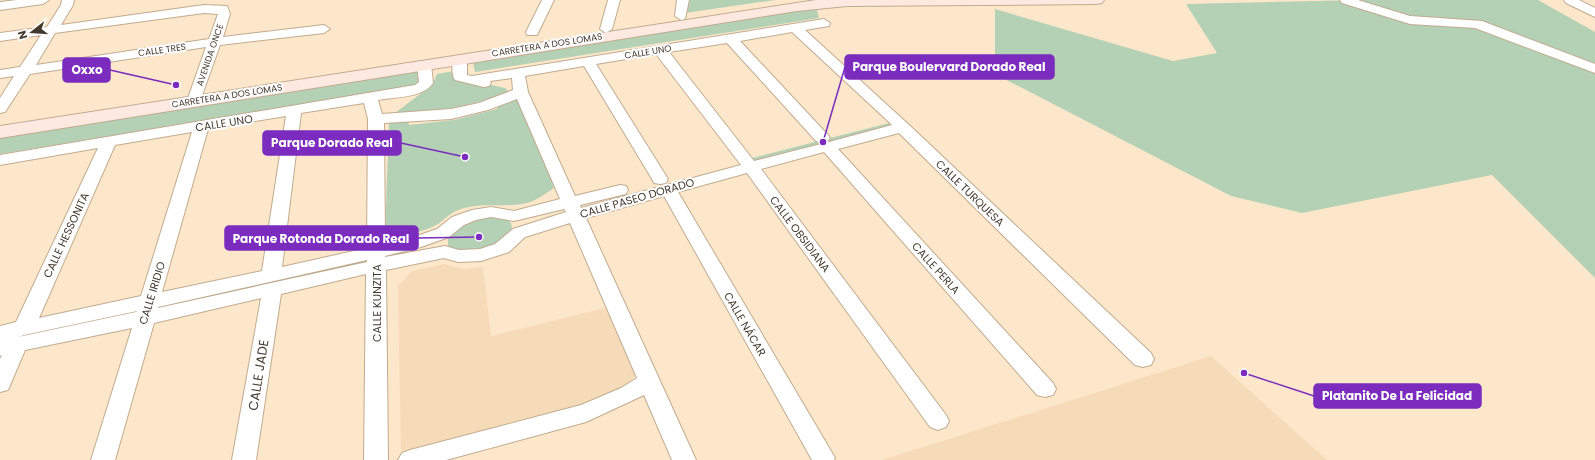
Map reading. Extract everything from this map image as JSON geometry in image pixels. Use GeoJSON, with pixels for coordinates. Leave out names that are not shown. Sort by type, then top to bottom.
{"type":"FeatureCollection","features":[{"type":"Feature","properties":{"kind":"main road","name":"CARRETERA A DOS LOMAS"},"geometry":{"type":"LineString","coordinates":[[0,132],[525,41],[786,0]]}},
{"type":"Feature","properties":{"kind":"main road","name":"CARRETERA A DOS LOMAS"},"geometry":{"type":"LineString","coordinates":[[0,121],[425,67],[459,62],[525,41],[797,6],[847,2],[1097,0]]}},
{"type":"Feature","properties":{"kind":"street"},"geometry":{"type":"LineString","coordinates":[[0,6],[43,0]]}},
{"type":"Feature","properties":{"kind":"street"},"geometry":{"type":"LineString","coordinates":[[0,109],[49,30],[67,5],[68,0]]}},
{"type":"Feature","properties":{"kind":"street"},"geometry":{"type":"LineString","coordinates":[[525,41],[548,0]]}},
{"type":"Feature","properties":{"kind":"street"},"geometry":{"type":"LineString","coordinates":[[606,29],[614,0]]}},
{"type":"Feature","properties":{"kind":"street"},"geometry":{"type":"LineString","coordinates":[[681,16],[683,0]]}},
{"type":"Feature","properties":{"kind":"street"},"geometry":{"type":"LineString","coordinates":[[1346,0],[1410,20],[1477,24],[1595,69]]}},
{"type":"Feature","properties":{"kind":"street"},"geometry":{"type":"LineString","coordinates":[[1570,0],[1595,13]]}},
{"type":"Feature","properties":{"kind":"street","name":"AVENIDA ONCE"},"geometry":{"type":"LineString","coordinates":[[49,30],[204,9],[223,9],[224,14],[196,97]]}},
{"type":"Feature","properties":{"kind":"street","name":"CALLE UNO"},"geometry":{"type":"LineString","coordinates":[[472,80],[824,23]]}},
{"type":"Feature","properties":{"kind":"street","name":"CALLE TURQUESA"},"geometry":{"type":"LineString","coordinates":[[796,28],[899,123],[1143,360]]}},
{"type":"Feature","properties":{"kind":"street","name":"CALLE TRES"},"geometry":{"type":"LineString","coordinates":[[0,74],[214,42],[324,29]]}},
{"type":"Feature","properties":{"kind":"street"},"geometry":{"type":"LineString","coordinates":[[0,37],[49,30]]}},
{"type":"Feature","properties":{"kind":"street","name":"CALLE PERLA"},"geometry":{"type":"LineString","coordinates":[[730,38],[1045,389]]}},
{"type":"Feature","properties":{"kind":"street","name":"CALLE OBSIDIANA"},"geometry":{"type":"LineString","coordinates":[[660,50],[747,162],[938,421]]}},
{"type":"Feature","properties":{"kind":"street"},"geometry":{"type":"LineString","coordinates":[[459,62],[460,77],[522,92]]}},
{"type":"Feature","properties":{"kind":"street","name":"CALLE NÁCAR"},"geometry":{"type":"LineString","coordinates":[[588,62],[664,184],[823,458]]}},
{"type":"Feature","properties":{"kind":"street"},"geometry":{"type":"LineString","coordinates":[[376,119],[426,84],[425,67]]}},
{"type":"Feature","properties":{"kind":"street"},"geometry":{"type":"LineString","coordinates":[[518,73],[522,92],[684,460]]}},
{"type":"Feature","properties":{"kind":"street","name":"CALLE UNO"},"geometry":{"type":"LineString","coordinates":[[3,164],[109,142],[419,89]]}},
{"type":"Feature","properties":{"kind":"street"},"geometry":{"type":"LineString","coordinates":[[376,119],[451,114],[483,107],[522,92]]}},
{"type":"Feature","properties":{"kind":"street","name":"CALLE KUNZITA"},"geometry":{"type":"LineString","coordinates":[[370,98],[376,119],[376,460]]}},
{"type":"Feature","properties":{"kind":"street","name":"CALLE JADE"},"geometry":{"type":"LineString","coordinates":[[244,460],[271,283],[294,111]]}},
{"type":"Feature","properties":{"kind":"street","name":"CALLE PASEO DORADO"},"geometry":{"type":"LineString","coordinates":[[377,258],[443,233],[458,221],[472,215],[491,212],[514,216],[573,209],[899,123]]}},
{"type":"Feature","properties":{"kind":"street","name":"CALLE IRIDIO"},"geometry":{"type":"LineString","coordinates":[[103,460],[201,127]]}},
{"type":"Feature","properties":{"kind":"street","name":"CALLE HESSONITA"},"geometry":{"type":"LineString","coordinates":[[0,384],[14,340],[109,142]]}},
{"type":"Feature","properties":{"kind":"street","name":"CALLE PASEO DORADO"},"geometry":{"type":"LineString","coordinates":[[377,258],[445,252],[458,256],[481,255],[502,248],[519,233],[573,209]]}},
{"type":"Feature","properties":{"kind":"street"},"geometry":{"type":"LineString","coordinates":[[514,216],[519,233]]}},
{"type":"Feature","properties":{"kind":"street"},"geometry":{"type":"LineString","coordinates":[[443,233],[445,252]]}},
{"type":"Feature","properties":{"kind":"street"},"geometry":{"type":"LineString","coordinates":[[0,333],[14,340],[377,258]]}},
{"type":"Feature","properties":{"kind":"street"},"geometry":{"type":"LineString","coordinates":[[410,460],[586,413],[629,394],[649,381]]}},
{"type":"Feature","properties":{"kind":"shaded area"},"geometry":{"type":"Polygon","coordinates":[[[444,264],[463,269],[483,267],[491,336],[609,307],[637,371],[630,384],[618,393],[583,406],[401,451],[398,286],[412,271],[444,264]]]}},
{"type":"Feature","properties":{"kind":"shaded area"},"geometry":{"type":"Polygon","coordinates":[[[1211,356],[1327,460],[882,460],[1211,356]]]}},
{"type":"Feature","properties":{"kind":"green space"},"geometry":{"type":"Polygon","coordinates":[[[688,0],[775,0],[685,13],[688,0]]]}},
{"type":"Feature","properties":{"kind":"green space"},"geometry":{"type":"Polygon","coordinates":[[[1360,0],[1538,0],[1595,32],[1595,278],[1492,175],[1302,213],[1231,196],[995,74],[995,9],[1173,61],[1217,53],[1186,4],[1360,0]]]}},
{"type":"Feature","properties":{"kind":"green space"},"geometry":{"type":"Polygon","coordinates":[[[816,6],[819,18],[475,72],[473,62],[816,6]]]}},
{"type":"Feature","properties":{"kind":"green space"},"geometry":{"type":"Polygon","coordinates":[[[420,71],[421,82],[415,86],[0,154],[0,135],[162,108],[420,71]]]}},
{"type":"Feature","properties":{"kind":"green space"},"geometry":{"type":"Polygon","coordinates":[[[454,71],[460,78],[505,88],[509,92],[453,108],[424,112],[395,113],[432,85],[437,74],[454,71]]]}},
{"type":"Feature","properties":{"kind":"green space"},"geometry":{"type":"Polygon","coordinates":[[[520,97],[554,188],[537,199],[527,203],[469,207],[454,212],[438,224],[426,230],[385,236],[389,121],[408,119],[409,125],[454,120],[497,109],[502,101],[520,97]]]}},
{"type":"Feature","properties":{"kind":"green space"},"geometry":{"type":"Polygon","coordinates":[[[893,122],[898,126],[753,163],[748,159],[893,122]]]}},
{"type":"Feature","properties":{"kind":"green space"},"geometry":{"type":"Polygon","coordinates":[[[479,218],[506,218],[511,223],[513,235],[497,244],[482,249],[467,251],[448,250],[448,229],[479,218]]]}},
{"type":"Feature","properties":{"kind":"place","name":"Oxxo"},"geometry":{"type":"Point","coordinates":[176,85]}},
{"type":"Feature","properties":{"kind":"place","name":"Parque Boulervard Dorado Real"},"geometry":{"type":"Point","coordinates":[823,142]}},
{"type":"Feature","properties":{"kind":"place","name":"Parque Dorado Real"},"geometry":{"type":"Point","coordinates":[465,157]}},
{"type":"Feature","properties":{"kind":"place","name":"Parque Rotonda Dorado Real"},"geometry":{"type":"Point","coordinates":[479,237]}},
{"type":"Feature","properties":{"kind":"place","name":"Platanito De La Felicidad"},"geometry":{"type":"Point","coordinates":[1244,373]}}]}
